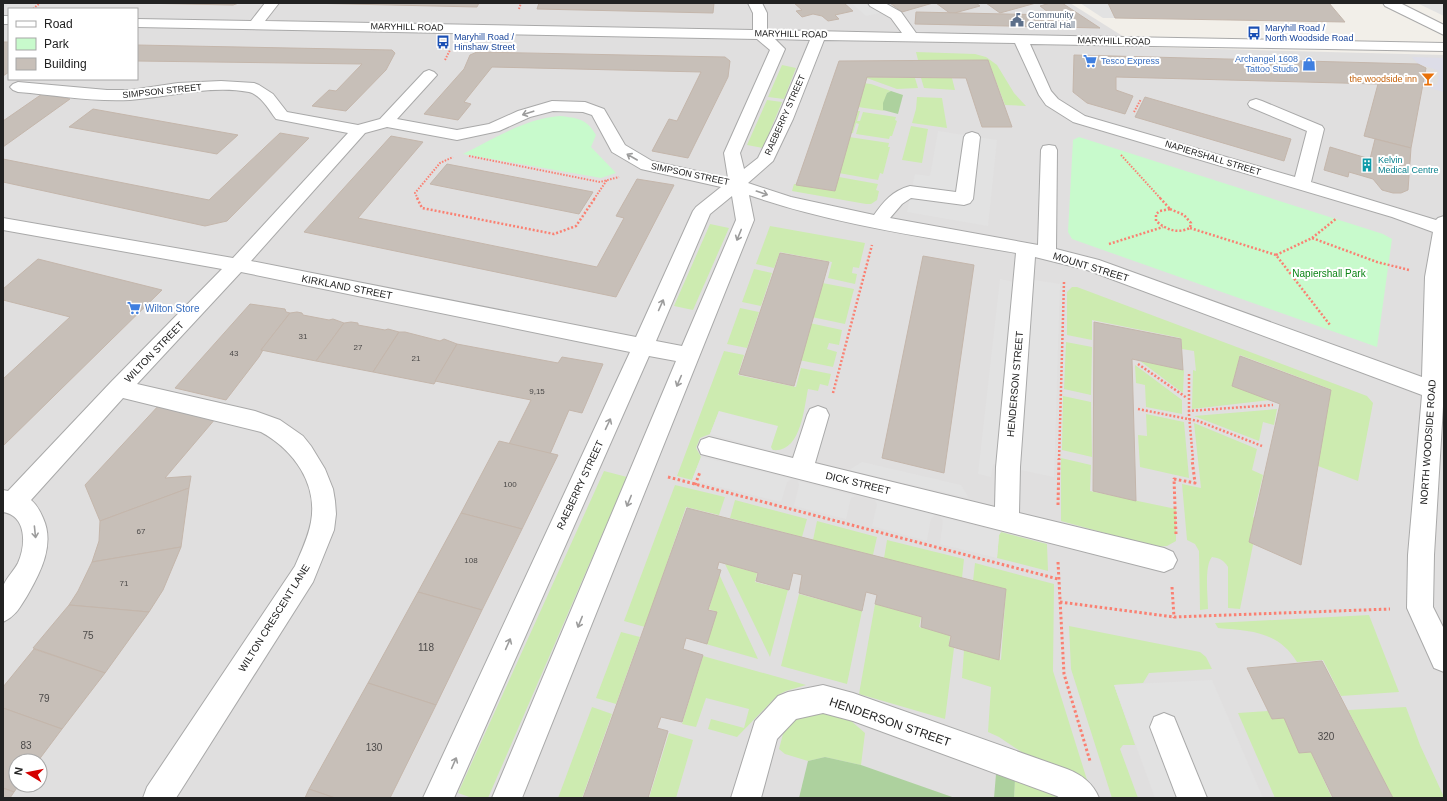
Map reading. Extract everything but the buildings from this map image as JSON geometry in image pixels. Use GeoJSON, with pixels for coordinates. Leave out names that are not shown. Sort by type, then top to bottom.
{"type":"FeatureCollection","features":[{"type":"Feature","properties":{"kind":"street"},"geometry":{"type":"LineString","coordinates":[[255,25],[272,3]]}},
{"type":"Feature","properties":{"kind":"street"},"geometry":{"type":"LineString","coordinates":[[507,798],[641,470],[746,220],[737,185],[732,152],[778,49],[760,34],[760,13],[755,3]]}},
{"type":"Feature","properties":{"kind":"street"},"geometry":{"type":"LineString","coordinates":[[875,3],[896,15],[912,37]]}},
{"type":"Feature","properties":{"kind":"street"},"geometry":{"type":"LineString","coordinates":[[1390,3],[1444,31]]}},
{"type":"Feature","properties":{"kind":"street","name":"MARYHILL ROAD"},"geometry":{"type":"LineString","coordinates":[[138,23],[1444,47]]}},
{"type":"Feature","properties":{"kind":"street","name":"RAEBERRY STREET"},"geometry":{"type":"LineString","coordinates":[[438,798],[643,346],[702,211],[737,185],[765,161],[785,119],[819,35]]}},
{"type":"Feature","properties":{"kind":"street","name":"NAPIERSHALL STREET"},"geometry":{"type":"LineString","coordinates":[[1021,40],[1044,92],[1052,102],[1079,118],[1444,227]]}},
{"type":"Feature","properties":{"kind":"street"},"geometry":{"type":"LineString","coordinates":[[386,122],[429,75]]}},
{"type":"Feature","properties":{"kind":"street","name":"SIMPSON STREET"},"geometry":{"type":"LineString","coordinates":[[45,80],[13,90],[131,96],[178,88],[221,86],[254,88],[267,97],[282,116],[359,130],[386,122],[457,135],[493,128],[524,114],[552,106],[585,107],[598,112],[618,148],[647,165],[737,185]]}},
{"type":"Feature","properties":{"kind":"street"},"geometry":{"type":"LineString","coordinates":[[1256,104],[1316,130],[1302,185]]}},
{"type":"Feature","properties":{"kind":"street","name":"WILTON STREET"},"geometry":{"type":"LineString","coordinates":[[8,502],[237,265],[359,130]]}},
{"type":"Feature","properties":{"kind":"street"},"geometry":{"type":"LineString","coordinates":[[878,222],[892,203],[902,194],[910,192],[964,199],[972,137]]}},
{"type":"Feature","properties":{"kind":"street"},"geometry":{"type":"LineString","coordinates":[[1049,150],[1056,255]]}},
{"type":"Feature","properties":{"kind":"street","name":"MOUNT STREET"},"geometry":{"type":"LineString","coordinates":[[737,185],[787,202],[878,222],[1026,248],[1092,265],[1433,390]]}},
{"type":"Feature","properties":{"kind":"street","name":"KIRKLAND STREET"},"geometry":{"type":"LineString","coordinates":[[3,224],[237,265],[690,356]]}},
{"type":"Feature","properties":{"kind":"street","name":"NORTH WOODSIDE ROAD"},"geometry":{"type":"LineString","coordinates":[[1444,227],[1434,277],[1433,390],[1420,555],[1420,608],[1444,658]]}},
{"type":"Feature","properties":{"kind":"street","name":"HENDERSON STREET"},"geometry":{"type":"LineString","coordinates":[[1007,520],[1008,467],[1026,248]]}},
{"type":"Feature","properties":{"kind":"street","name":"WILTON CRESCENT LANE"},"geometry":{"type":"LineString","coordinates":[[119,388],[254,420],[275,428],[293,441],[312,466],[321,490],[324,514],[317,545],[304,574],[158,798]]}},
{"type":"Feature","properties":{"kind":"street"},"geometry":{"type":"LineString","coordinates":[[802,469],[818,415]]}},
{"type":"Feature","properties":{"kind":"street","name":"DICK STREET"},"geometry":{"type":"LineString","coordinates":[[710,447],[1167,561]]}},
{"type":"Feature","properties":{"kind":"street"},"geometry":{"type":"LineString","coordinates":[[3,608],[20,585],[30,565],[36,531],[31,517],[24,508],[8,502]]}},
{"type":"Feature","properties":{"kind":"street","name":"HENDERSON STREET"},"geometry":{"type":"LineString","coordinates":[[746,798],[765,731],[788,706],[823,699],[853,708],[1067,784],[1084,798]]}},
{"type":"Feature","properties":{"kind":"street"},"geometry":{"type":"LineString","coordinates":[[1164,727],[1192,798]]}},
{"type":"Feature","properties":{"kind":"path"},"geometry":{"type":"LineString","coordinates":[[429,75],[441,67],[461,28]]}},
{"type":"Feature","properties":{"kind":"path"},"geometry":{"type":"LineString","coordinates":[[457,135],[459,154]]}},
{"type":"Feature","properties":{"kind":"path"},"geometry":{"type":"LineString","coordinates":[[607,180],[576,226],[554,234],[422,208],[415,193],[440,163],[459,154],[600,182],[647,165]]}},
{"type":"Feature","properties":{"kind":"path"},"geometry":{"type":"LineString","coordinates":[[1120,154],[1171,210]]}},
{"type":"Feature","properties":{"kind":"path"},"geometry":{"type":"LineString","coordinates":[[1276,255],[1312,238],[1339,216],[1347,198]]}},
{"type":"Feature","properties":{"kind":"path"},"geometry":{"type":"LineString","coordinates":[[1190,228],[1191,223],[1188,217],[1180,212],[1161,210],[1156,214],[1156,221],[1163,227],[1178,232],[1190,228],[1276,255],[1334,330],[1347,358]]}},
{"type":"Feature","properties":{"kind":"path"},"geometry":{"type":"LineString","coordinates":[[818,415],[832,394],[878,222]]}},
{"type":"Feature","properties":{"kind":"path"},"geometry":{"type":"LineString","coordinates":[[1092,265],[1091,250],[1163,227]]}},
{"type":"Feature","properties":{"kind":"path"},"geometry":{"type":"LineString","coordinates":[[1312,238],[1377,262],[1434,277]]}},
{"type":"Feature","properties":{"kind":"path"},"geometry":{"type":"LineString","coordinates":[[1056,255],[1057,533],[1058,579],[1064,674],[1092,769]]}},
{"type":"Feature","properties":{"kind":"path"},"geometry":{"type":"LineString","coordinates":[[1138,364],[1187,398]]}},
{"type":"Feature","properties":{"kind":"path"},"geometry":{"type":"LineString","coordinates":[[1174,617],[1167,561],[1176,551],[1174,479],[1195,482],[1188,419],[1187,398],[1189,374]]}},
{"type":"Feature","properties":{"kind":"path"},"geometry":{"type":"LineString","coordinates":[[1188,412],[1273,405]]}},
{"type":"Feature","properties":{"kind":"path"},"geometry":{"type":"LineString","coordinates":[[1138,409],[1188,419],[1262,446]]}},
{"type":"Feature","properties":{"kind":"path"},"geometry":{"type":"LineString","coordinates":[[641,470],[1058,579]]}},
{"type":"Feature","properties":{"kind":"path"},"geometry":{"type":"LineString","coordinates":[[1060,602],[1174,617],[1420,608]]}},
{"type":"Feature","properties":{"kind":"shaded area"},"geometry":{"type":"Polygon","coordinates":[[[3,3],[1070,3],[1140,47],[1444,55],[1444,798],[3,798],[3,3]]]}},
{"type":"Feature","properties":{"kind":"shaded area"},"geometry":{"type":"Polygon","coordinates":[[[851,3],[887,3],[896,10],[866,16],[851,3]]]}},
{"type":"Feature","properties":{"kind":"shaded area"},"geometry":{"type":"Polygon","coordinates":[[[1080,3],[1108,3],[1115,18],[1103,18],[1080,3]]]}},
{"type":"Feature","properties":{"kind":"shaded area"},"geometry":{"type":"Polygon","coordinates":[[[1417,3],[1444,3],[1444,16],[1417,3]]]}},
{"type":"Feature","properties":{"kind":"shaded area"},"geometry":{"type":"Polygon","coordinates":[[[1412,57],[1444,58],[1444,92],[1423,86],[1424,81],[1437,85],[1439,72],[1418,64],[1412,57]]]}},
{"type":"Feature","properties":{"kind":"shaded area"},"geometry":{"type":"Polygon","coordinates":[[[938,131],[997,140],[988,226],[907,212],[915,174],[930,176],[938,131]]]}},
{"type":"Feature","properties":{"kind":"shaded area"},"geometry":{"type":"Polygon","coordinates":[[[1000,279],[1034,286],[1034,280],[1060,284],[1054,477],[993,464],[991,477],[978,474],[1000,279]]]}},
{"type":"Feature","properties":{"kind":"shaded area"},"geometry":{"type":"Polygon","coordinates":[[[719,411],[778,426],[771,447],[773,451],[710,434],[719,411]]]}},
{"type":"Feature","properties":{"kind":"shaded area"},"geometry":{"type":"Polygon","coordinates":[[[701,457],[792,479],[787,482],[781,502],[692,480],[701,457]]]}},
{"type":"Feature","properties":{"kind":"shaded area"},"geometry":{"type":"Polygon","coordinates":[[[862,462],[961,485],[969,498],[849,470],[862,462]]]}},
{"type":"Feature","properties":{"kind":"shaded area"},"geometry":{"type":"Polygon","coordinates":[[[798,481],[856,496],[851,498],[846,519],[794,506],[799,486],[798,481]]]}},
{"type":"Feature","properties":{"kind":"shaded area"},"geometry":{"type":"Polygon","coordinates":[[[875,500],[935,515],[931,519],[927,541],[872,526],[877,504],[875,500]]]}},
{"type":"Feature","properties":{"kind":"shaded area"},"geometry":{"type":"Polygon","coordinates":[[[940,517],[1001,532],[999,535],[997,558],[940,544],[943,521],[940,517]]]}},
{"type":"Feature","properties":{"kind":"shaded area"},"geometry":{"type":"Polygon","coordinates":[[[1212,680],[1263,798],[1155,798],[1114,685],[1212,680]]]}},
{"type":"Feature","properties":{"kind":"green space"},"geometry":{"type":"Polygon","coordinates":[[[916,52],[975,54],[986,57],[997,65],[1014,93],[1026,106],[1005,105],[988,60],[918,60],[916,52]]]}},
{"type":"Feature","properties":{"kind":"green space"},"geometry":{"type":"Polygon","coordinates":[[[782,65],[796,68],[784,99],[768,97],[782,65]]]}},
{"type":"Feature","properties":{"kind":"green space"},"geometry":{"type":"Polygon","coordinates":[[[864,77],[915,78],[918,88],[897,89],[864,77]]]}},
{"type":"Feature","properties":{"kind":"green space"},"geometry":{"type":"Polygon","coordinates":[[[921,78],[952,78],[955,90],[924,88],[921,78]]]}},
{"type":"Feature","properties":{"kind":"green space"},"geometry":{"type":"Polygon","coordinates":[[[862,83],[871,84],[891,91],[887,93],[883,110],[885,111],[858,107],[862,83]]]}},
{"type":"Feature","properties":{"kind":"green space"},"geometry":{"type":"Polygon","coordinates":[[[891,91],[903,95],[898,114],[883,110],[883,103],[887,93],[891,91]]]}},
{"type":"Feature","properties":{"kind":"green space"},"geometry":{"type":"Polygon","coordinates":[[[917,97],[942,98],[947,128],[912,123],[916,109],[917,97]]]}},
{"type":"Feature","properties":{"kind":"green space"},"geometry":{"type":"Polygon","coordinates":[[[767,100],[782,102],[763,148],[747,145],[767,100]]]}},
{"type":"Feature","properties":{"kind":"green space"},"geometry":{"type":"Polygon","coordinates":[[[858,111],[860,111],[857,121],[860,121],[863,112],[896,117],[895,120],[897,121],[892,136],[890,136],[889,139],[856,134],[859,124],[856,123],[853,133],[850,133],[858,111]]]}},
{"type":"Feature","properties":{"kind":"green space"},"geometry":{"type":"Polygon","coordinates":[[[560,116],[581,120],[593,130],[596,135],[591,147],[616,173],[601,178],[463,154],[510,130],[535,121],[560,116]]]}},
{"type":"Feature","properties":{"kind":"green space"},"geometry":{"type":"Polygon","coordinates":[[[911,126],[928,129],[922,163],[902,160],[911,126]]]}},
{"type":"Feature","properties":{"kind":"green space"},"geometry":{"type":"Polygon","coordinates":[[[849,137],[889,143],[888,147],[890,147],[883,174],[880,173],[878,180],[833,172],[849,137]]]}},
{"type":"Feature","properties":{"kind":"green space","name":"Napiershall Park"},"geometry":{"type":"Polygon","coordinates":[[[1079,137],[1383,234],[1392,239],[1377,347],[1072,239],[1068,232],[1073,140],[1079,137]]]}},
{"type":"Feature","properties":{"kind":"green space"},"geometry":{"type":"Polygon","coordinates":[[[839,177],[878,184],[876,190],[879,191],[877,200],[871,204],[866,204],[792,191],[794,184],[834,191],[839,177]]]}},
{"type":"Feature","properties":{"kind":"green space"},"geometry":{"type":"Polygon","coordinates":[[[710,224],[729,228],[693,310],[674,306],[710,224]]]}},
{"type":"Feature","properties":{"kind":"green space"},"geometry":{"type":"Polygon","coordinates":[[[770,226],[865,243],[859,268],[853,267],[852,273],[857,274],[855,284],[828,278],[832,262],[780,252],[774,268],[756,264],[770,226]]]}},
{"type":"Feature","properties":{"kind":"green space"},"geometry":{"type":"Polygon","coordinates":[[[754,269],[772,273],[761,306],[742,302],[754,269]]]}},
{"type":"Feature","properties":{"kind":"green space"},"geometry":{"type":"Polygon","coordinates":[[[817,282],[854,289],[845,324],[807,316],[817,282]]]}},
{"type":"Feature","properties":{"kind":"green space"},"geometry":{"type":"Polygon","coordinates":[[[1072,287],[1077,287],[1367,396],[1373,403],[1358,481],[1318,466],[1330,389],[1240,355],[1232,386],[1270,400],[1192,409],[1193,370],[1196,371],[1194,351],[1182,349],[1181,338],[1092,320],[1092,340],[1067,335],[1067,292],[1072,287]]]}},
{"type":"Feature","properties":{"kind":"green space"},"geometry":{"type":"Polygon","coordinates":[[[740,308],[759,312],[747,348],[727,344],[740,308]]]}},
{"type":"Feature","properties":{"kind":"green space"},"geometry":{"type":"Polygon","coordinates":[[[805,322],[842,330],[839,345],[829,343],[827,349],[837,352],[833,367],[794,359],[805,322]]]}},
{"type":"Feature","properties":{"kind":"green space"},"geometry":{"type":"Polygon","coordinates":[[[1066,342],[1092,347],[1091,395],[1064,389],[1066,342]]]}},
{"type":"Feature","properties":{"kind":"green space"},"geometry":{"type":"Polygon","coordinates":[[[724,351],[744,355],[738,375],[796,387],[801,368],[831,374],[828,386],[820,384],[818,391],[808,389],[800,428],[790,444],[782,449],[773,450],[719,411],[710,434],[700,438],[696,448],[701,457],[692,480],[677,476],[724,351]]]}},
{"type":"Feature","properties":{"kind":"green space"},"geometry":{"type":"Polygon","coordinates":[[[1140,361],[1184,370],[1183,393],[1140,361]]]}},
{"type":"Feature","properties":{"kind":"green space"},"geometry":{"type":"Polygon","coordinates":[[[1135,365],[1182,400],[1182,414],[1146,407],[1145,385],[1136,383],[1135,365]]]}},
{"type":"Feature","properties":{"kind":"green space"},"geometry":{"type":"Polygon","coordinates":[[[1063,396],[1091,402],[1092,457],[1062,450],[1063,396]]]}},
{"type":"Feature","properties":{"kind":"green space"},"geometry":{"type":"Polygon","coordinates":[[[1277,409],[1274,425],[1263,422],[1259,441],[1194,416],[1277,409]]]}},
{"type":"Feature","properties":{"kind":"green space"},"geometry":{"type":"Polygon","coordinates":[[[1146,414],[1184,422],[1189,478],[1140,467],[1138,435],[1147,436],[1146,414]]]}},
{"type":"Feature","properties":{"kind":"green space"},"geometry":{"type":"Polygon","coordinates":[[[1194,423],[1257,449],[1252,470],[1263,475],[1253,517],[1258,520],[1240,609],[1228,608],[1228,567],[1221,560],[1212,557],[1207,574],[1208,609],[1200,610],[1199,551],[1195,544],[1187,540],[1182,484],[1201,488],[1194,423]]]}},
{"type":"Feature","properties":{"kind":"green space"},"geometry":{"type":"Polygon","coordinates":[[[1061,458],[1091,465],[1090,491],[1176,509],[1176,541],[1167,546],[1156,547],[1061,521],[1061,458]]]}},
{"type":"Feature","properties":{"kind":"green space"},"geometry":{"type":"Polygon","coordinates":[[[604,471],[627,477],[488,798],[472,798],[458,793],[604,471]]]}},
{"type":"Feature","properties":{"kind":"green space"},"geometry":{"type":"Polygon","coordinates":[[[675,485],[725,497],[719,515],[686,507],[645,627],[624,621],[675,485]]]}},
{"type":"Feature","properties":{"kind":"green space"},"geometry":{"type":"Polygon","coordinates":[[[735,500],[807,519],[802,537],[730,518],[735,500]]]}},
{"type":"Feature","properties":{"kind":"green space"},"geometry":{"type":"Polygon","coordinates":[[[817,521],[877,537],[873,555],[813,540],[817,521]]]}},
{"type":"Feature","properties":{"kind":"green space"},"geometry":{"type":"Polygon","coordinates":[[[1001,532],[1047,544],[1048,571],[997,558],[999,535],[1001,532]]]}},
{"type":"Feature","properties":{"kind":"green space"},"geometry":{"type":"Polygon","coordinates":[[[887,540],[964,559],[962,578],[884,558],[887,540]]]}},
{"type":"Feature","properties":{"kind":"green space"},"geometry":{"type":"Polygon","coordinates":[[[975,563],[1054,584],[1053,671],[1088,783],[1057,765],[1029,757],[999,737],[988,732],[991,687],[962,678],[964,650],[1001,660],[1006,589],[973,581],[975,563]]]}},
{"type":"Feature","properties":{"kind":"green space"},"geometry":{"type":"Polygon","coordinates":[[[725,564],[757,573],[755,582],[788,590],[770,657],[725,564]]]}},
{"type":"Feature","properties":{"kind":"green space"},"geometry":{"type":"Polygon","coordinates":[[[719,574],[758,659],[706,644],[717,612],[709,609],[719,574]]]}},
{"type":"Feature","properties":{"kind":"green space"},"geometry":{"type":"Polygon","coordinates":[[[799,594],[862,611],[847,684],[781,666],[799,594]]]}},
{"type":"Feature","properties":{"kind":"green space"},"geometry":{"type":"Polygon","coordinates":[[[875,604],[921,617],[919,627],[950,635],[949,646],[954,648],[945,719],[859,694],[875,604]]]}},
{"type":"Feature","properties":{"kind":"green space"},"geometry":{"type":"Polygon","coordinates":[[[1369,615],[1399,692],[1341,696],[1323,660],[1297,662],[1290,652],[1272,638],[1263,634],[1242,630],[1218,628],[1215,623],[1369,615]]]}},
{"type":"Feature","properties":{"kind":"green space"},"geometry":{"type":"Polygon","coordinates":[[[1069,626],[1200,652],[1206,657],[1212,669],[1149,673],[1143,683],[1114,685],[1135,745],[1123,745],[1120,749],[1138,798],[1112,798],[1071,669],[1069,626]]]}},
{"type":"Feature","properties":{"kind":"green space"},"geometry":{"type":"Polygon","coordinates":[[[621,632],[640,637],[616,704],[596,698],[621,632]]]}},
{"type":"Feature","properties":{"kind":"green space"},"geometry":{"type":"Polygon","coordinates":[[[703,656],[806,685],[778,695],[737,737],[708,729],[711,719],[744,728],[749,709],[706,698],[696,727],[682,724],[703,656]]]}},
{"type":"Feature","properties":{"kind":"green space"},"geometry":{"type":"Polygon","coordinates":[[[592,707],[612,714],[582,798],[558,798],[592,707]]]}},
{"type":"Feature","properties":{"kind":"green space"},"geometry":{"type":"Polygon","coordinates":[[[1406,707],[1420,745],[1444,797],[1393,798],[1348,710],[1406,707]]]}},
{"type":"Feature","properties":{"kind":"green space"},"geometry":{"type":"Polygon","coordinates":[[[812,709],[850,720],[865,733],[861,765],[825,757],[808,761],[785,754],[779,749],[783,734],[794,718],[812,709]]]}},
{"type":"Feature","properties":{"kind":"green space"},"geometry":{"type":"Polygon","coordinates":[[[1268,711],[1272,719],[1284,718],[1299,753],[1311,752],[1332,798],[1275,798],[1238,713],[1268,711]]]}},
{"type":"Feature","properties":{"kind":"green space"},"geometry":{"type":"Polygon","coordinates":[[[669,733],[693,740],[676,798],[649,798],[669,733]]]}},
{"type":"Feature","properties":{"kind":"green space"},"geometry":{"type":"Polygon","coordinates":[[[825,757],[861,765],[955,798],[799,798],[808,761],[825,757]]]}},
{"type":"Feature","properties":{"kind":"green space"},"geometry":{"type":"Polygon","coordinates":[[[996,774],[1015,780],[1014,798],[994,798],[996,774]]]}},
{"type":"Feature","properties":{"kind":"green space"},"geometry":{"type":"Polygon","coordinates":[[[1015,780],[1069,798],[1014,798],[1015,780]]]}},
{"type":"Feature","properties":{"kind":"place","name":"Community Central Hall"},"geometry":{"type":"Point","coordinates":[1017,20]}},
{"type":"Feature","properties":{"kind":"place","name":"Maryhill Road / North Woodside Road"},"geometry":{"type":"Point","coordinates":[1254,33]}},
{"type":"Feature","properties":{"kind":"place","name":"Maryhill Road / Hinshaw Street"},"geometry":{"type":"Point","coordinates":[443,42]}},
{"type":"Feature","properties":{"kind":"place","name":"Tesco Express"},"geometry":{"type":"Point","coordinates":[1090,61]}},
{"type":"Feature","properties":{"kind":"place","name":"Archangel 1608 Tattoo Studio"},"geometry":{"type":"Point","coordinates":[1309,64]}},
{"type":"Feature","properties":{"kind":"place","name":"the woodside inn"},"geometry":{"type":"Point","coordinates":[1428,79]}},
{"type":"Feature","properties":{"kind":"place","name":"Kelvin Medical Centre"},"geometry":{"type":"Point","coordinates":[1367,165]}},
{"type":"Feature","properties":{"kind":"place","name":"Wilton Store"},"geometry":{"type":"Point","coordinates":[134,308]}}]}
